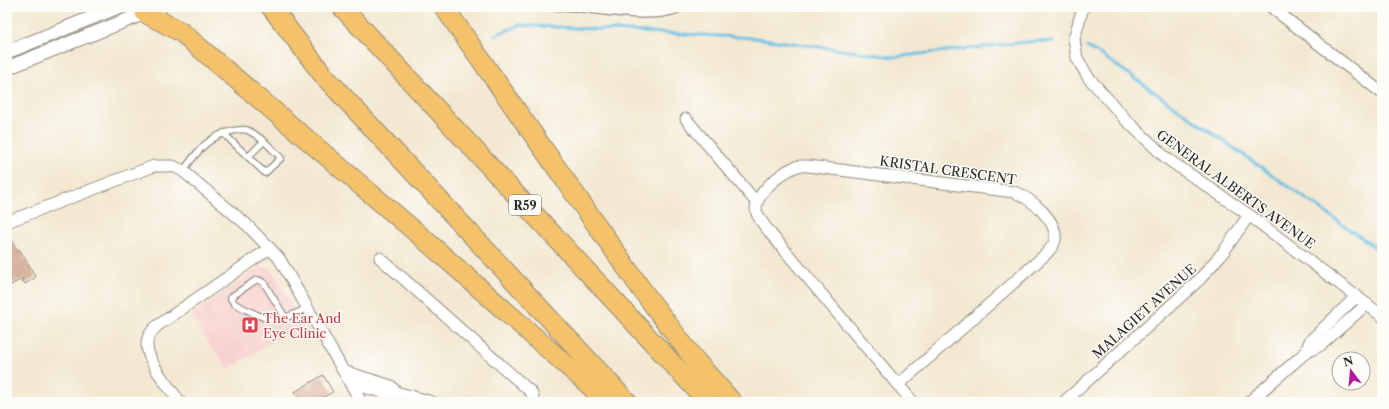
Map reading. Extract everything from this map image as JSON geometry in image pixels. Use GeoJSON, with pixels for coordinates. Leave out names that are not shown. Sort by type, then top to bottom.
{"type":"FeatureCollection","features":[{"type":"Feature","properties":{"kind":"highway"},"geometry":{"type":"LineString","coordinates":[[164,7],[181,32]]}},
{"type":"Feature","properties":{"kind":"highway"},"geometry":{"type":"LineString","coordinates":[[271,7],[324,76],[627,402]]}},
{"type":"Feature","properties":{"kind":"highway","name":"R59"},"geometry":{"type":"LineString","coordinates":[[342,7],[708,402]]}},
{"type":"Feature","properties":{"kind":"highway"},"geometry":{"type":"LineString","coordinates":[[444,7],[642,290],[694,359],[732,402]]}},
{"type":"Feature","properties":{"kind":"highway"},"geometry":{"type":"LineString","coordinates":[[152,10],[181,32],[424,239],[608,402]]}},
{"type":"Feature","properties":{"kind":"street"},"geometry":{"type":"LineString","coordinates":[[7,52],[118,7]]}},
{"type":"Feature","properties":{"kind":"street","name":"GENERAL ALBERTS AVENUE"},"geometry":{"type":"LineString","coordinates":[[1084,7],[1074,44],[1077,58],[1088,77],[1108,102],[1150,144],[1249,215],[1382,316]]}},
{"type":"Feature","properties":{"kind":"street"},"geometry":{"type":"LineString","coordinates":[[1271,7],[1382,94]]}},
{"type":"Feature","properties":{"kind":"street"},"geometry":{"type":"LineString","coordinates":[[7,68],[152,10]]}},
{"type":"Feature","properties":{"kind":"street"},"geometry":{"type":"LineString","coordinates":[[686,118],[757,203],[758,216],[771,234],[913,402]]}},
{"type":"Feature","properties":{"kind":"street"},"geometry":{"type":"LineString","coordinates":[[7,222],[154,166],[173,166],[182,170],[247,225],[270,248],[289,274],[361,402]]}},
{"type":"Feature","properties":{"kind":"street","name":"KRISTAL CRESCENT"},"geometry":{"type":"LineString","coordinates":[[757,203],[761,195],[787,172],[797,166],[808,166],[1014,192],[1028,198],[1048,218],[1054,230],[1055,239],[1053,245],[1046,254],[898,385]]}},
{"type":"Feature","properties":{"kind":"street","name":"MALAGIET AVENUE"},"geometry":{"type":"LineString","coordinates":[[1064,402],[1191,288],[1224,251],[1249,215]]}},
{"type":"Feature","properties":{"kind":"street"},"geometry":{"type":"LineString","coordinates":[[180,402],[148,354],[146,343],[150,332],[270,248]]}},
{"type":"Feature","properties":{"kind":"street"},"geometry":{"type":"LineString","coordinates":[[380,258],[531,392],[533,397],[532,402]]}},
{"type":"Feature","properties":{"kind":"street"},"geometry":{"type":"LineString","coordinates":[[1305,353],[1310,341],[1357,296]]}},
{"type":"Feature","properties":{"kind":"street"},"geometry":{"type":"LineString","coordinates":[[1249,402],[1305,353],[1321,345],[1366,304]]}},
{"type":"Feature","properties":{"kind":"street"},"geometry":{"type":"LineString","coordinates":[[343,371],[391,386],[396,392]]}},
{"type":"Feature","properties":{"kind":"street"},"geometry":{"type":"LineString","coordinates":[[350,383],[388,394],[396,392],[432,402]]}},
{"type":"Feature","properties":{"kind":"lane"},"geometry":{"type":"LineString","coordinates":[[514,7],[561,7],[647,14],[673,12],[682,7]]}},
{"type":"Feature","properties":{"kind":"lane"},"geometry":{"type":"LineString","coordinates":[[182,170],[214,136],[223,133],[246,130],[264,141],[281,158],[265,173],[223,133]]}},
{"type":"Feature","properties":{"kind":"lane"},"geometry":{"type":"LineString","coordinates":[[248,157],[264,141]]}},
{"type":"Feature","properties":{"kind":"lane"},"geometry":{"type":"LineString","coordinates":[[285,317],[264,283],[259,280],[256,280],[232,297],[234,304],[273,321],[285,317],[308,308]]}},
{"type":"Feature","properties":{"kind":"shaded area","name":"The Ear And Eye Clinic"},"geometry":{"type":"Polygon","coordinates":[[[261,266],[271,269],[313,342],[284,335],[229,369],[208,343],[191,314],[261,266]]]}},
{"type":"Feature","properties":{"kind":"building"},"geometry":{"type":"Polygon","coordinates":[[[7,233],[18,251],[20,250],[36,277],[25,284],[22,279],[7,287],[7,233]]]}},
{"type":"Feature","properties":{"kind":"building"},"geometry":{"type":"Polygon","coordinates":[[[323,375],[333,392],[314,402],[289,402],[298,397],[295,392],[323,375]]]}},
{"type":"Feature","properties":{"kind":"waterway"},"geometry":{"type":"LineString","coordinates":[[495,35],[520,25],[755,38],[893,57],[1036,41],[1054,42]]}},
{"type":"Feature","properties":{"kind":"waterway"},"geometry":{"type":"LineString","coordinates":[[1087,47],[1103,56],[1376,248]]}},
{"type":"Feature","properties":{"kind":"place","name":"The Ear And Eye Clinic"},"geometry":{"type":"Point","coordinates":[250,325]}}]}
